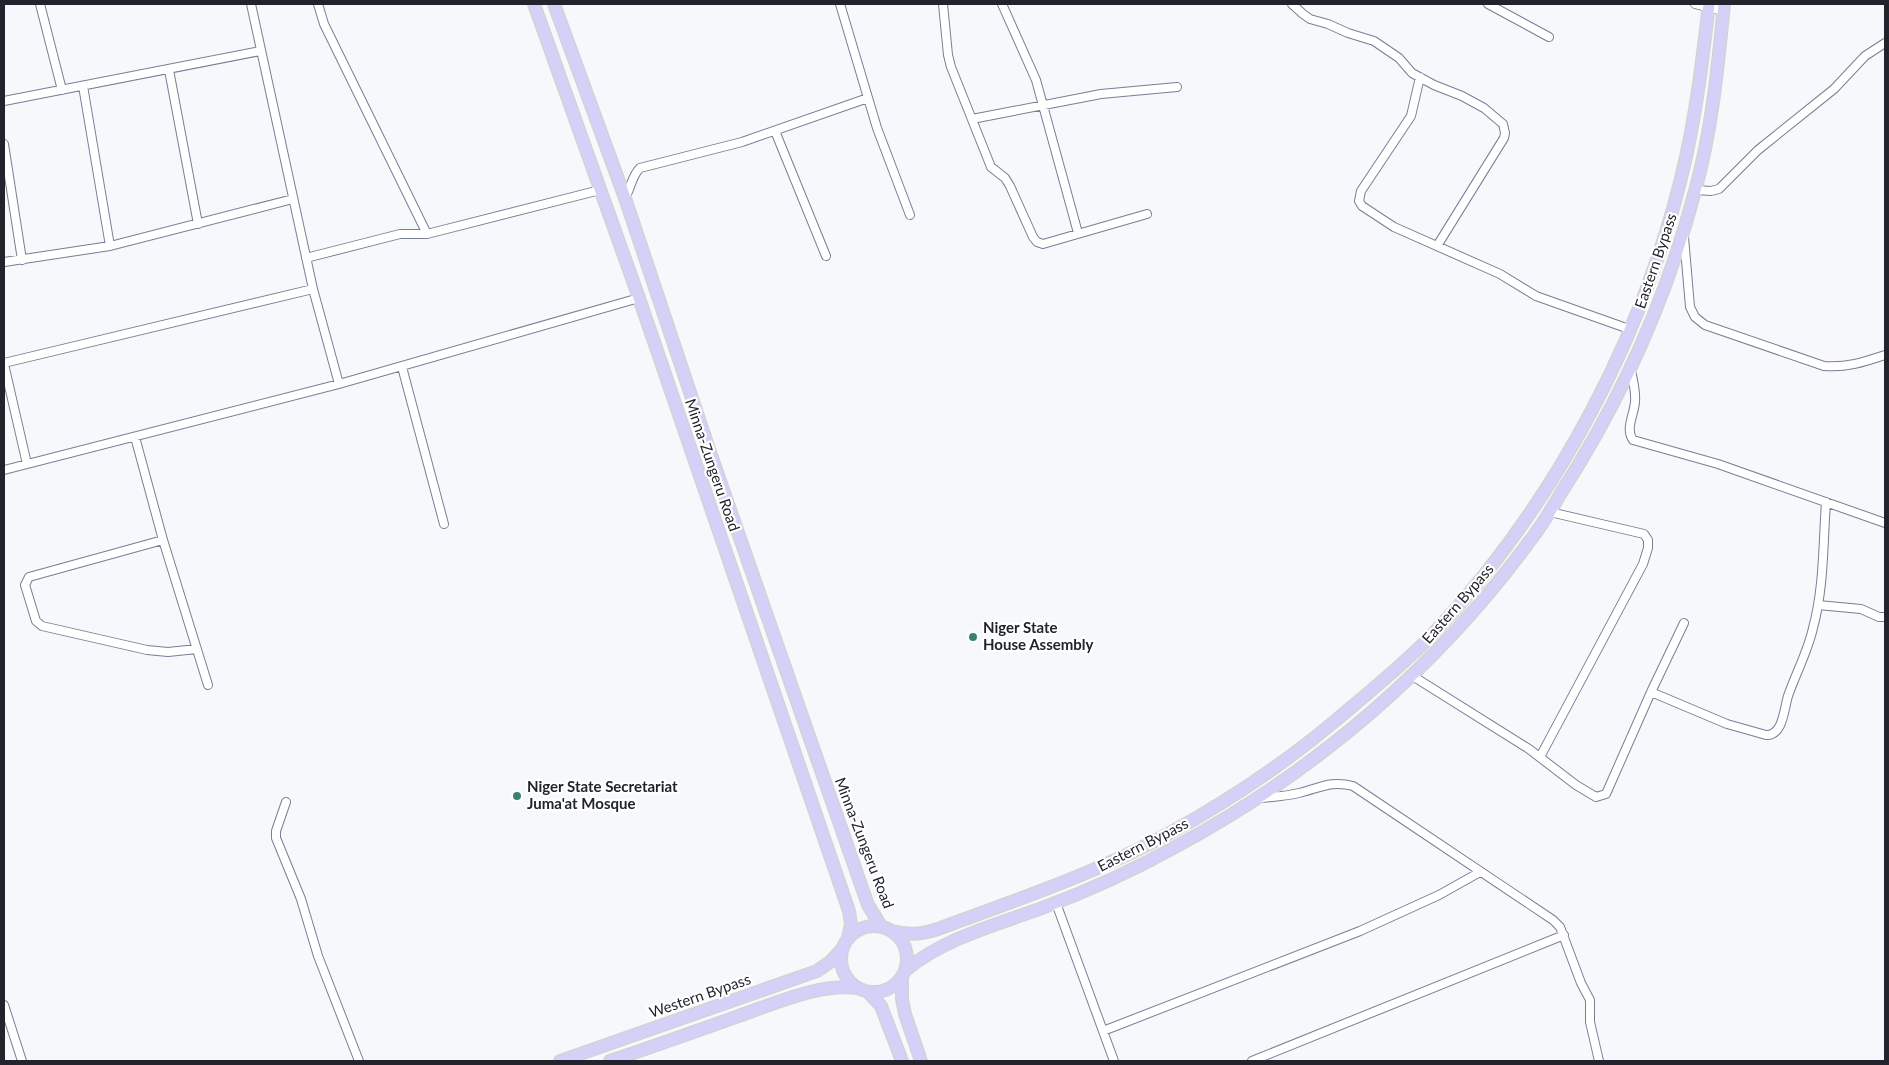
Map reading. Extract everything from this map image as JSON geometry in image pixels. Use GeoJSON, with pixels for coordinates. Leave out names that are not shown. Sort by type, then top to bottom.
{"type":"FeatureCollection","features":[{"type":"Feature","properties":{"kind":"main road","name":"Minna-Zungeru Road"},"geometry":{"type":"LineString","coordinates":[[534,4],[639,298],[850,911],[851,924],[846,943]]}},
{"type":"Feature","properties":{"kind":"main road","name":"Minna-Zungeru Road"},"geometry":{"type":"LineString","coordinates":[[554,4],[625,198],[711,455],[868,905],[887,928]]}},
{"type":"Feature","properties":{"kind":"main road","name":"Eastern Bypass"},"geometry":{"type":"LineString","coordinates":[[887,928],[911,935],[920,935],[938,929],[1094,870],[1170,833],[1248,785],[1322,733],[1365,698],[1431,637],[1472,590],[1521,526],[1572,448],[1594,408],[1613,367],[1645,292],[1667,228],[1686,157],[1700,77],[1708,6]]}},
{"type":"Feature","properties":{"kind":"main road","name":"Eastern Bypass"},"geometry":{"type":"LineString","coordinates":[[904,973],[936,948],[1101,884],[1177,846],[1257,798],[1336,742],[1374,710],[1442,646],[1484,599],[1533,537],[1585,455],[1608,413],[1656,309],[1683,232],[1703,160],[1716,78],[1724,8]]}},
{"type":"Feature","properties":{"kind":"main road"},"geometry":{"type":"LineString","coordinates":[[694,460],[711,455]]}},
{"type":"Feature","properties":{"kind":"main road"},"geometry":{"type":"LineString","coordinates":[[902,1061],[881,1006],[863,990],[849,981],[843,971],[841,960],[846,943],[858,930],[869,926],[887,928],[900,938],[906,947],[908,958],[904,973],[902,998],[905,1014],[921,1061]]}},
{"type":"Feature","properties":{"kind":"main road","name":"Western Bypass"},"geometry":{"type":"LineString","coordinates":[[560,1061],[817,970],[830,962],[846,943]]}},
{"type":"Feature","properties":{"kind":"main road"},"geometry":{"type":"LineString","coordinates":[[610,1061],[771,1005],[827,988],[843,986],[878,992],[887,990],[896,985],[904,973]]}},
{"type":"Feature","properties":{"kind":"street"},"geometry":{"type":"LineString","coordinates":[[40,4],[62,90]]}},
{"type":"Feature","properties":{"kind":"street"},"geometry":{"type":"LineString","coordinates":[[250,4],[313,289],[339,384]]}},
{"type":"Feature","properties":{"kind":"street"},"geometry":{"type":"LineString","coordinates":[[318,4],[324,24],[427,234]]}},
{"type":"Feature","properties":{"kind":"street"},"geometry":{"type":"LineString","coordinates":[[840,4],[877,128],[910,214]]}},
{"type":"Feature","properties":{"kind":"street"},"geometry":{"type":"LineString","coordinates":[[943,4],[951,67],[991,167],[1005,178],[1010,186],[1037,242],[1043,244],[1147,214]]}},
{"type":"Feature","properties":{"kind":"street"},"geometry":{"type":"LineString","coordinates":[[1002,4],[1036,80],[1078,233]]}},
{"type":"Feature","properties":{"kind":"street"},"geometry":{"type":"LineString","coordinates":[[1292,4],[1302,14],[1310,18],[1374,41],[1398,58],[1406,68],[1434,85],[1462,96],[1484,108],[1503,124],[1505,128],[1504,138],[1437,246]]}},
{"type":"Feature","properties":{"kind":"street"},"geometry":{"type":"LineString","coordinates":[[1488,4],[1549,37]]}},
{"type":"Feature","properties":{"kind":"street"},"geometry":{"type":"LineString","coordinates":[[1695,4],[1724,8]]}},
{"type":"Feature","properties":{"kind":"street"},"geometry":{"type":"LineString","coordinates":[[1696,190],[1711,192],[1719,189],[1758,150],[1834,89],[1865,56],[1885,43]]}},
{"type":"Feature","properties":{"kind":"street"},"geometry":{"type":"LineString","coordinates":[[4,101],[260,51]]}},
{"type":"Feature","properties":{"kind":"street"},"geometry":{"type":"LineString","coordinates":[[169,70],[198,224]]}},
{"type":"Feature","properties":{"kind":"street"},"geometry":{"type":"LineString","coordinates":[[1420,77],[1411,116],[1361,192],[1359,201],[1362,206],[1394,227],[1500,274],[1536,296],[1629,329]]}},
{"type":"Feature","properties":{"kind":"street"},"geometry":{"type":"LineString","coordinates":[[83,86],[110,246]]}},
{"type":"Feature","properties":{"kind":"street"},"geometry":{"type":"LineString","coordinates":[[972,119],[1114,92],[1177,87]]}},
{"type":"Feature","properties":{"kind":"street"},"geometry":{"type":"LineString","coordinates":[[625,198],[630,190],[635,172],[640,168],[742,142],[868,98]]}},
{"type":"Feature","properties":{"kind":"street"},"geometry":{"type":"LineString","coordinates":[[775,131],[826,256]]}},
{"type":"Feature","properties":{"kind":"street"},"geometry":{"type":"LineString","coordinates":[[4,144],[22,260]]}},
{"type":"Feature","properties":{"kind":"street"},"geometry":{"type":"LineString","coordinates":[[306,258],[400,234],[427,234],[600,190]]}},
{"type":"Feature","properties":{"kind":"street"},"geometry":{"type":"LineString","coordinates":[[4,262],[110,246],[293,199]]}},
{"type":"Feature","properties":{"kind":"street"},"geometry":{"type":"LineString","coordinates":[[1683,232],[1690,307],[1695,317],[1705,325],[1824,366],[1854,365],[1885,355]]}},
{"type":"Feature","properties":{"kind":"street"},"geometry":{"type":"LineString","coordinates":[[27,464],[4,364],[313,289]]}},
{"type":"Feature","properties":{"kind":"street"},"geometry":{"type":"LineString","coordinates":[[4,470],[402,367],[639,298]]}},
{"type":"Feature","properties":{"kind":"street"},"geometry":{"type":"LineString","coordinates":[[402,367],[444,524]]}},
{"type":"Feature","properties":{"kind":"street"},"geometry":{"type":"LineString","coordinates":[[1630,367],[1635,386],[1635,404],[1629,430],[1633,440],[1718,464],[1885,523]]}},
{"type":"Feature","properties":{"kind":"street"},"geometry":{"type":"LineString","coordinates":[[135,437],[163,540],[208,685]]}},
{"type":"Feature","properties":{"kind":"street"},"geometry":{"type":"LineString","coordinates":[[1651,692],[1727,724],[1772,735],[1778,732],[1789,695],[1809,642],[1818,605],[1826,502]]}},
{"type":"Feature","properties":{"kind":"street"},"geometry":{"type":"LineString","coordinates":[[1540,757],[1643,564],[1648,548],[1648,540],[1644,534],[1550,512]]}},
{"type":"Feature","properties":{"kind":"street"},"geometry":{"type":"LineString","coordinates":[[163,540],[29,577],[25,585],[36,621],[42,626],[147,650],[168,652],[197,648]]}},
{"type":"Feature","properties":{"kind":"street"},"geometry":{"type":"LineString","coordinates":[[1818,605],[1862,609],[1880,618],[1885,617]]}},
{"type":"Feature","properties":{"kind":"street"},"geometry":{"type":"LineString","coordinates":[[1411,675],[1540,757],[1596,798],[1602,797],[1606,794],[1684,623]]}},
{"type":"Feature","properties":{"kind":"street"},"geometry":{"type":"LineString","coordinates":[[1257,798],[1298,794],[1332,783],[1353,786],[1554,920],[1564,935],[1581,984],[1590,1000],[1590,1022],[1599,1061]]}},
{"type":"Feature","properties":{"kind":"street"},"geometry":{"type":"LineString","coordinates":[[286,802],[276,831],[276,838],[301,899],[318,956],[359,1061]]}},
{"type":"Feature","properties":{"kind":"street"},"geometry":{"type":"LineString","coordinates":[[1103,1031],[1360,931],[1439,895],[1480,872]]}},
{"type":"Feature","properties":{"kind":"street"},"geometry":{"type":"LineString","coordinates":[[1056,903],[1114,1061]]}},
{"type":"Feature","properties":{"kind":"street"},"geometry":{"type":"LineString","coordinates":[[1252,1061],[1564,935]]}},
{"type":"Feature","properties":{"kind":"street"},"geometry":{"type":"LineString","coordinates":[[4,1005],[20,1061]]}},
{"type":"Feature","properties":{"kind":"place","name":"Niger State House Assembly"},"geometry":{"type":"Point","coordinates":[973,637]}},
{"type":"Feature","properties":{"kind":"place","name":"Niger State Secretariat Juma'at Mosque"},"geometry":{"type":"Point","coordinates":[517,796]}}]}
